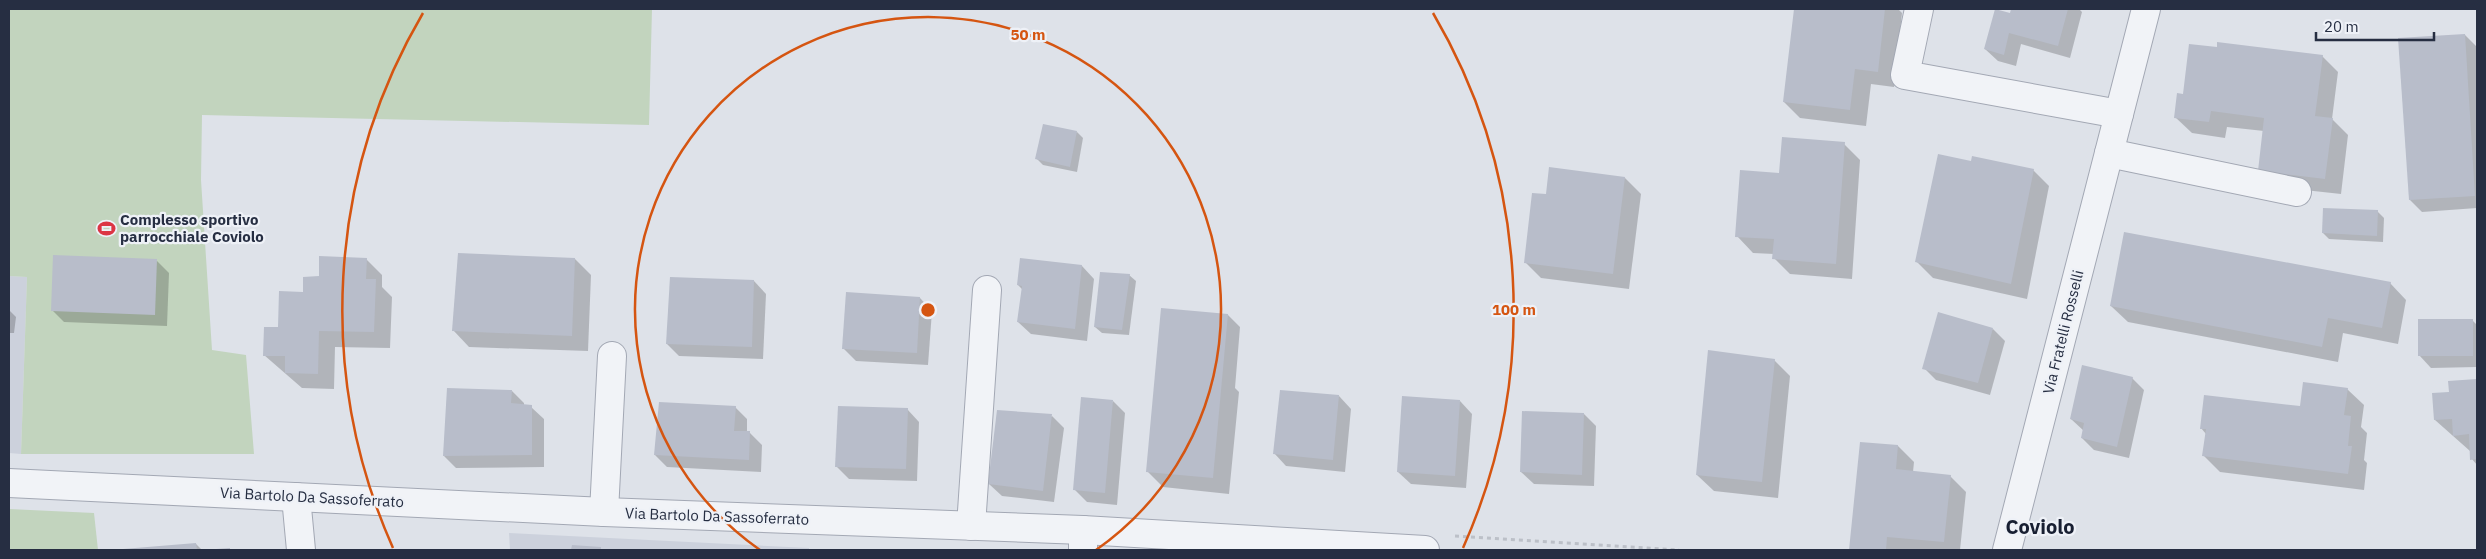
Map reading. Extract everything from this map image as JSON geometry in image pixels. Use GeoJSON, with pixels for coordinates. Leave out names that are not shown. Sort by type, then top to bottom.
{"type":"FeatureCollection","features":[{"type":"Feature","properties":{"kind":"street"},"geometry":{"type":"LineString","coordinates":[[1919,9],[1905,75],[2119,114]]}},
{"type":"Feature","properties":{"kind":"street","name":"Via Fratelli Rosselli"},"geometry":{"type":"LineString","coordinates":[[2007,550],[2146,9]]}},
{"type":"Feature","properties":{"kind":"street"},"geometry":{"type":"LineString","coordinates":[[2109,153],[2297,192]]}},
{"type":"Feature","properties":{"kind":"street"},"geometry":{"type":"LineString","coordinates":[[971,526],[987,290]]}},
{"type":"Feature","properties":{"kind":"street"},"geometry":{"type":"LineString","coordinates":[[604,512],[612,356]]}},
{"type":"Feature","properties":{"kind":"street","name":"Via Bartolo Da Sassoferrato"},"geometry":{"type":"LineString","coordinates":[[9,483],[604,512],[971,526],[1083,540],[1425,550]]}},
{"type":"Feature","properties":{"kind":"street"},"geometry":{"type":"LineString","coordinates":[[296,497],[301,550]]}},
{"type":"Feature","properties":{"kind":"shaded area"},"geometry":{"type":"Polygon","coordinates":[[[9,276],[27,277],[21,454],[9,453],[9,276]]]}},
{"type":"Feature","properties":{"kind":"shaded area"},"geometry":{"type":"Polygon","coordinates":[[[509,533],[809,548],[809,550],[510,550],[509,533]]]}},
{"type":"Feature","properties":{"kind":"green space","name":"Complesso sportivo parrocchiale Coviolo"},"geometry":{"type":"Polygon","coordinates":[[[9,9],[652,9],[649,125],[202,115],[201,180],[212,350],[246,355],[254,454],[21,454],[27,277],[9,276],[9,9]]]}},
{"type":"Feature","properties":{"kind":"green space"},"geometry":{"type":"Polygon","coordinates":[[[9,509],[94,513],[98,550],[9,550],[9,509]]]}},
{"type":"Feature","properties":{"kind":"building"},"geometry":{"type":"Polygon","coordinates":[[[1794,9],[1885,9],[1878,72],[1855,69],[1850,110],[1783,102],[1794,9]]]}},
{"type":"Feature","properties":{"kind":"building"},"geometry":{"type":"Polygon","coordinates":[[[1995,9],[2010,13],[2011,9],[2068,9],[2058,46],[2009,33],[2004,55],[1984,49],[1995,9]]]}},
{"type":"Feature","properties":{"kind":"building"},"geometry":{"type":"Polygon","coordinates":[[[2465,34],[2475,196],[2409,200],[2398,38],[2465,34]]]}},
{"type":"Feature","properties":{"kind":"building"},"geometry":{"type":"Polygon","coordinates":[[[2217,42],[2323,55],[2315,116],[2333,118],[2325,179],[2258,171],[2264,118],[2211,111],[2209,122],[2174,118],[2177,93],[2183,94],[2189,44],[2217,47],[2217,42]]]}},
{"type":"Feature","properties":{"kind":"building"},"geometry":{"type":"Polygon","coordinates":[[[1043,124],[1077,131],[1070,167],[1035,159],[1043,124]]]}},
{"type":"Feature","properties":{"kind":"building"},"geometry":{"type":"Polygon","coordinates":[[[1782,137],[1845,142],[1836,264],[1772,259],[1774,239],[1735,237],[1740,170],[1779,173],[1782,137]]]}},
{"type":"Feature","properties":{"kind":"building"},"geometry":{"type":"Polygon","coordinates":[[[1938,154],[1971,161],[1972,156],[2034,169],[2011,284],[1915,262],[1938,154]]]}},
{"type":"Feature","properties":{"kind":"building"},"geometry":{"type":"Polygon","coordinates":[[[1549,167],[1625,177],[1613,274],[1524,263],[1532,193],[1546,194],[1549,167]]]}},
{"type":"Feature","properties":{"kind":"building"},"geometry":{"type":"Polygon","coordinates":[[[2323,208],[2378,210],[2377,236],[2322,233],[2323,208]]]}},
{"type":"Feature","properties":{"kind":"building"},"geometry":{"type":"Polygon","coordinates":[[[2124,232],[2391,282],[2382,328],[2328,318],[2322,347],[2110,306],[2124,232]]]}},
{"type":"Feature","properties":{"kind":"building"},"geometry":{"type":"Polygon","coordinates":[[[458,253],[575,258],[572,336],[452,331],[458,253]]]}},
{"type":"Feature","properties":{"kind":"building"},"geometry":{"type":"Polygon","coordinates":[[[53,255],[157,259],[155,315],[51,311],[53,255]]]}},
{"type":"Feature","properties":{"kind":"building"},"geometry":{"type":"Polygon","coordinates":[[[319,256],[367,258],[366,279],[376,279],[374,332],[319,331],[318,374],[285,373],[285,356],[263,356],[264,327],[278,327],[279,291],[303,292],[303,277],[319,276],[319,256]]]}},
{"type":"Feature","properties":{"kind":"building"},"geometry":{"type":"Polygon","coordinates":[[[1020,258],[1082,265],[1075,329],[1017,322],[1022,286],[1017,285],[1020,258]]]}},
{"type":"Feature","properties":{"kind":"building"},"geometry":{"type":"Polygon","coordinates":[[[1100,272],[1130,274],[1122,330],[1094,327],[1100,272]]]}},
{"type":"Feature","properties":{"kind":"building"},"geometry":{"type":"Polygon","coordinates":[[[670,277],[754,280],[752,347],[666,344],[670,277]]]}},
{"type":"Feature","properties":{"kind":"building"},"geometry":{"type":"Polygon","coordinates":[[[846,292],[920,297],[917,353],[842,349],[846,292]]]}},
{"type":"Feature","properties":{"kind":"building"},"geometry":{"type":"Polygon","coordinates":[[[1161,308],[1228,314],[1213,478],[1146,472],[1161,308]]]}},
{"type":"Feature","properties":{"kind":"building"},"geometry":{"type":"Polygon","coordinates":[[[1938,312],[1993,328],[1978,383],[1922,369],[1938,312]]]}},
{"type":"Feature","properties":{"kind":"building"},"geometry":{"type":"Polygon","coordinates":[[[2418,319],[2473,319],[2473,356],[2418,356],[2418,319]]]}},
{"type":"Feature","properties":{"kind":"building"},"geometry":{"type":"Polygon","coordinates":[[[1708,350],[1775,359],[1762,482],[1696,475],[1708,350]]]}},
{"type":"Feature","properties":{"kind":"building"},"geometry":{"type":"Polygon","coordinates":[[[2082,365],[2133,377],[2117,447],[2081,438],[2084,423],[2070,419],[2082,365]]]}},
{"type":"Feature","properties":{"kind":"building"},"geometry":{"type":"Polygon","coordinates":[[[2477,379],[2477,459],[2470,460],[2469,434],[2453,436],[2452,419],[2434,420],[2432,393],[2449,392],[2448,381],[2477,379]]]}},
{"type":"Feature","properties":{"kind":"building"},"geometry":{"type":"Polygon","coordinates":[[[2303,382],[2348,388],[2344,415],[2351,416],[2348,446],[2352,446],[2348,474],[2202,456],[2206,429],[2200,429],[2204,395],[2300,406],[2303,382]]]}},
{"type":"Feature","properties":{"kind":"building"},"geometry":{"type":"Polygon","coordinates":[[[447,388],[512,390],[511,403],[532,405],[532,455],[443,456],[447,388]]]}},
{"type":"Feature","properties":{"kind":"building"},"geometry":{"type":"Polygon","coordinates":[[[1280,390],[1339,395],[1333,460],[1273,454],[1280,390]]]}},
{"type":"Feature","properties":{"kind":"building"},"geometry":{"type":"Polygon","coordinates":[[[1402,396],[1460,400],[1455,476],[1397,472],[1402,396]]]}},
{"type":"Feature","properties":{"kind":"building"},"geometry":{"type":"Polygon","coordinates":[[[1081,397],[1113,400],[1105,493],[1073,490],[1081,397]]]}},
{"type":"Feature","properties":{"kind":"building"},"geometry":{"type":"Polygon","coordinates":[[[659,402],[736,406],[734,431],[750,431],[749,460],[654,455],[659,402]]]}},
{"type":"Feature","properties":{"kind":"building"},"geometry":{"type":"Polygon","coordinates":[[[838,406],[908,408],[906,469],[835,467],[838,406]]]}},
{"type":"Feature","properties":{"kind":"building"},"geometry":{"type":"Polygon","coordinates":[[[997,410],[1052,414],[1043,491],[988,484],[997,410]]]}},
{"type":"Feature","properties":{"kind":"building"},"geometry":{"type":"Polygon","coordinates":[[[1522,411],[1584,413],[1582,475],[1520,472],[1522,411]]]}},
{"type":"Feature","properties":{"kind":"building"},"geometry":{"type":"Polygon","coordinates":[[[1860,442],[1898,445],[1896,469],[1951,475],[1944,542],[1887,537],[1886,550],[1849,550],[1860,442]]]}},
{"type":"Feature","properties":{"kind":"building"},"geometry":{"type":"Polygon","coordinates":[[[196,543],[197,550],[123,550],[123,549],[196,543]]]}},
{"type":"Feature","properties":{"kind":"building"},"geometry":{"type":"Polygon","coordinates":[[[572,545],[601,547],[601,550],[571,550],[572,545]]]}},
{"type":"Feature","properties":{"kind":"building"},"geometry":{"type":"Polygon","coordinates":[[[230,548],[230,550],[216,550],[216,549],[230,548]]]}},
{"type":"Feature","properties":{"kind":"place","name":"Complesso sportivo parrocchiale Coviolo"},"geometry":{"type":"Point","coordinates":[106,228]}},
{"type":"Feature","properties":{"kind":"district","name":"Coviolo"},"geometry":{"type":"Point","coordinates":[2040,526]}}]}
